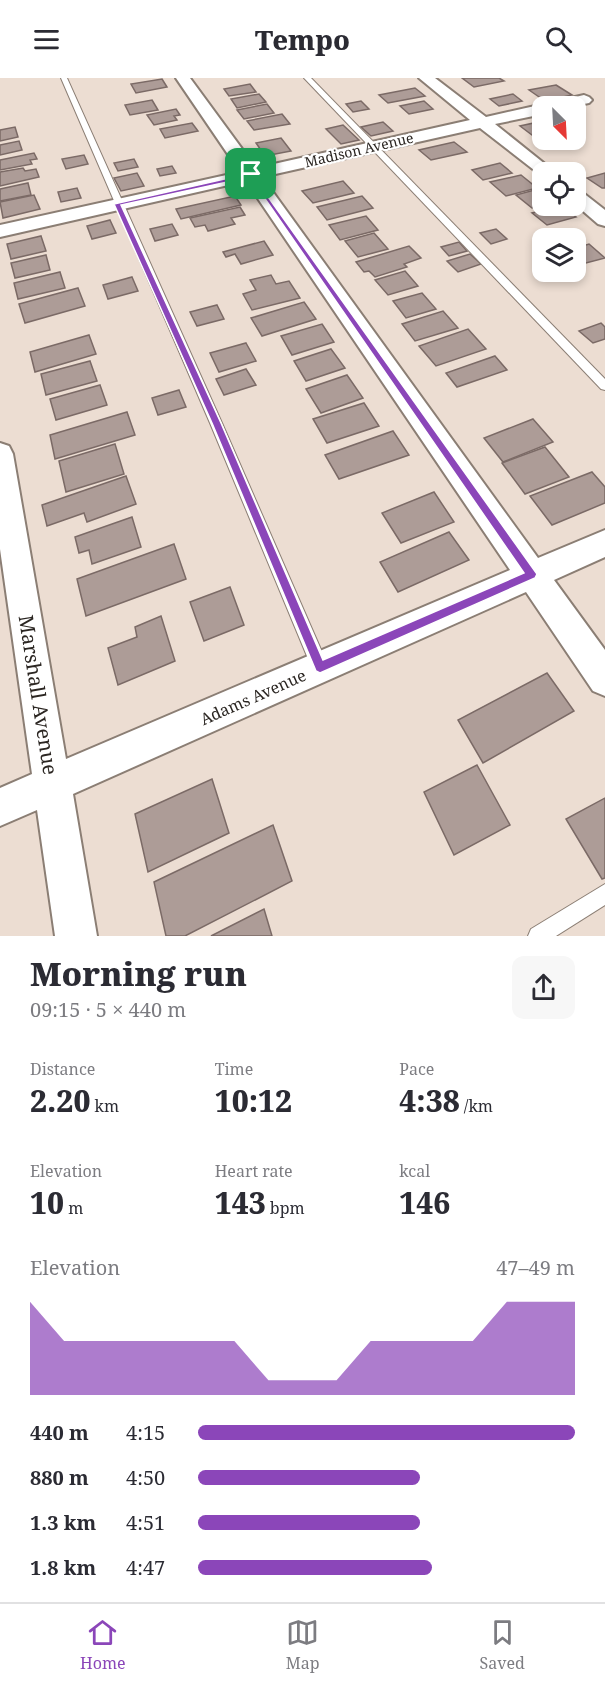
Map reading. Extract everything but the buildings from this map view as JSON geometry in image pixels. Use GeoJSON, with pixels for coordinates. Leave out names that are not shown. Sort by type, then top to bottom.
{"type":"FeatureCollection","features":[{"type":"Feature","properties":{"kind":"street"},"geometry":{"type":"LineString","coordinates":[[183,78],[605,679]]}},
{"type":"Feature","properties":{"kind":"street"},"geometry":{"type":"LineString","coordinates":[[426,78],[533,162]]}},
{"type":"Feature","properties":{"kind":"street","name":"Madison Avenue"},"geometry":{"type":"LineString","coordinates":[[0,231],[532,112]]}},
{"type":"Feature","properties":{"kind":"street"},"geometry":{"type":"LineString","coordinates":[[586,204],[605,220]]}},
{"type":"Feature","properties":{"kind":"street","name":"Marshall Avenue"},"geometry":{"type":"LineString","coordinates":[[0,454],[76,936]]}},
{"type":"Feature","properties":{"kind":"street","name":"Adams Avenue"},"geometry":{"type":"LineString","coordinates":[[0,807],[605,543]]}},
{"type":"Feature","properties":{"kind":"lane"},"geometry":{"type":"LineString","coordinates":[[64,78],[216,423],[320,667]]}},
{"type":"Feature","properties":{"kind":"lane"},"geometry":{"type":"LineString","coordinates":[[307,78],[605,386]]}},
{"type":"Feature","properties":{"kind":"lane"},"geometry":{"type":"LineString","coordinates":[[538,936],[605,894]]}},
{"type":"Feature","properties":{"kind":"route"},"geometry":{"type":"LineString","coordinates":[[251,174],[531,574],[320,667],[216,423],[118,204],[251,174]]}}]}
